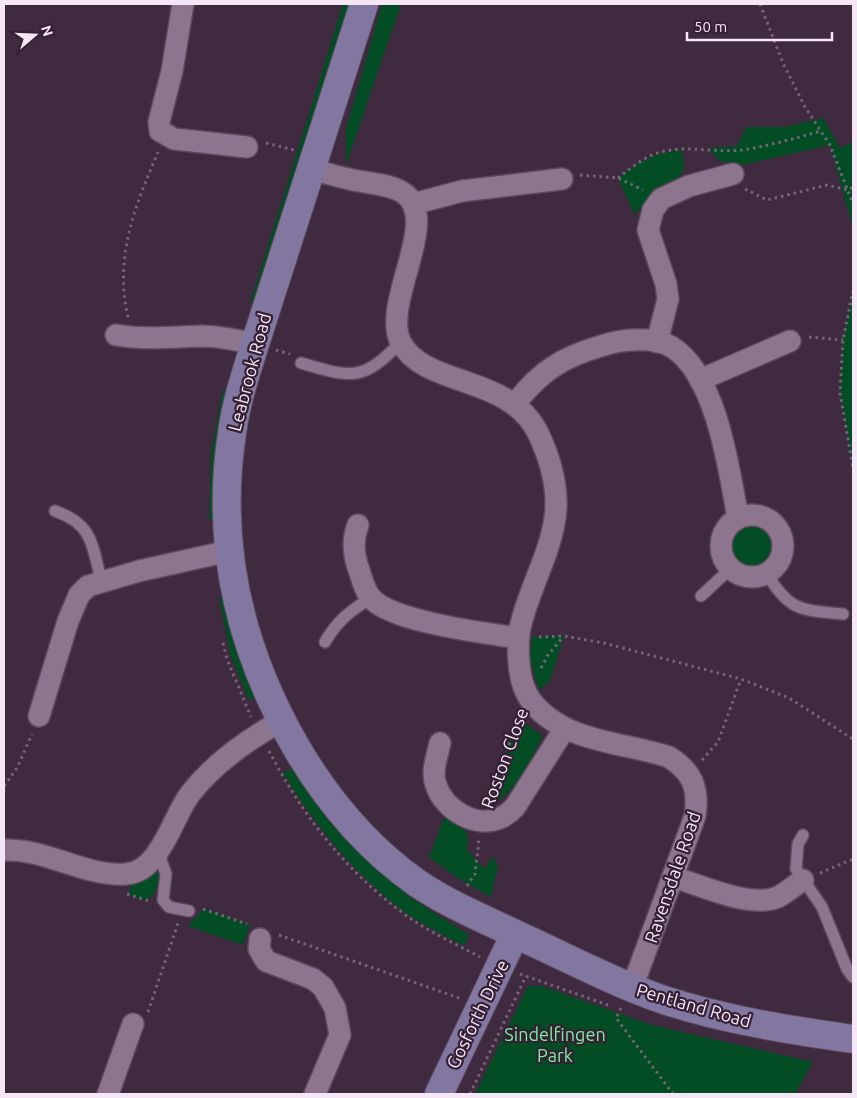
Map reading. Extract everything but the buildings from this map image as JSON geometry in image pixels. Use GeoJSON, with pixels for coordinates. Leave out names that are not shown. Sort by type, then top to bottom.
{"type":"FeatureCollection","features":[{"type":"Feature","properties":{"kind":"street"},"geometry":{"type":"LineString","coordinates":[[184,4],[172,72],[159,122],[160,131],[165,135],[198,143],[247,147]]}},
{"type":"Feature","properties":{"kind":"street","name":"Leabrook Road"},"geometry":{"type":"LineString","coordinates":[[364,4],[299,160],[255,344],[239,396],[232,432],[226,510],[229,552],[238,603],[249,647],[263,685],[270,727],[308,766],[337,809],[382,855],[416,882],[451,904],[515,934]]}},
{"type":"Feature","properties":{"kind":"street"},"geometry":{"type":"LineString","coordinates":[[299,160],[391,187],[404,193],[413,204],[417,217],[416,233],[396,308],[396,325],[401,342],[411,356],[425,366],[471,383],[515,404],[528,416],[538,433],[550,462],[556,492],[555,518],[550,540],[518,638],[519,654],[527,694],[539,710],[565,728],[594,738],[669,757],[682,765],[690,774]]}},
{"type":"Feature","properties":{"kind":"street"},"geometry":{"type":"LineString","coordinates":[[657,342],[668,299],[666,284],[648,230],[652,210],[661,199],[689,186],[733,174]]}},
{"type":"Feature","properties":{"kind":"street"},"geometry":{"type":"LineString","coordinates":[[413,204],[471,189],[562,179]]}},
{"type":"Feature","properties":{"kind":"street"},"geometry":{"type":"LineString","coordinates":[[125,336],[202,336],[234,339],[255,344]]}},
{"type":"Feature","properties":{"kind":"street"},"geometry":{"type":"LineString","coordinates":[[515,404],[529,385],[548,369],[573,354],[606,344],[631,340],[657,342],[672,347],[687,360],[700,380],[714,411],[724,446],[738,518]]}},
{"type":"Feature","properties":{"kind":"street"},"geometry":{"type":"LineString","coordinates":[[700,380],[790,341]]}},
{"type":"Feature","properties":{"kind":"street"},"geometry":{"type":"LineString","coordinates":[[748,515],[768,520],[776,527],[782,536],[782,552],[776,567],[767,574],[748,577],[730,569],[721,552],[721,541],[727,528],[738,518],[748,515]]}},
{"type":"Feature","properties":{"kind":"street"},"geometry":{"type":"LineString","coordinates":[[358,525],[354,534],[354,554],[365,587],[371,598],[393,611],[430,622],[518,638]]}},
{"type":"Feature","properties":{"kind":"street"},"geometry":{"type":"LineString","coordinates":[[39,716],[68,621],[79,595],[88,586],[101,580],[229,552]]}},
{"type":"Feature","properties":{"kind":"street"},"geometry":{"type":"LineString","coordinates":[[4,850],[33,854],[113,874],[128,874],[142,869],[154,859],[189,796],[213,768],[270,727]]}},
{"type":"Feature","properties":{"kind":"street","name":"Roston Close"},"geometry":{"type":"LineString","coordinates":[[440,743],[434,770],[435,784],[440,795],[459,813],[481,821],[502,817],[514,808],[565,728]]}},
{"type":"Feature","properties":{"kind":"street","name":"Ravensdale Road"},"geometry":{"type":"LineString","coordinates":[[632,988],[695,816],[697,800],[695,786],[690,774]]}},
{"type":"Feature","properties":{"kind":"street"},"geometry":{"type":"LineString","coordinates":[[674,877],[746,900],[778,897],[803,880]]}},
{"type":"Feature","properties":{"kind":"street"},"geometry":{"type":"LineString","coordinates":[[260,932],[259,949],[266,961],[313,979],[323,987],[335,1008],[340,1035],[315,1094]]}},
{"type":"Feature","properties":{"kind":"street","name":"Gosforth Drive"},"geometry":{"type":"LineString","coordinates":[[439,1094],[515,934]]}},
{"type":"Feature","properties":{"kind":"street","name":"Pentland Road"},"geometry":{"type":"LineString","coordinates":[[515,934],[632,988],[709,1012],[853,1039]]}},
{"type":"Feature","properties":{"kind":"street"},"geometry":{"type":"LineString","coordinates":[[108,1094],[133,1024]]}},
{"type":"Feature","properties":{"kind":"lane"},"geometry":{"type":"LineString","coordinates":[[302,363],[342,375],[354,374],[367,371],[383,360],[401,342]]}},
{"type":"Feature","properties":{"kind":"lane"},"geometry":{"type":"LineString","coordinates":[[55,512],[71,517],[87,533],[101,580]]}},
{"type":"Feature","properties":{"kind":"lane"},"geometry":{"type":"LineString","coordinates":[[701,596],[730,569]]}},
{"type":"Feature","properties":{"kind":"lane"},"geometry":{"type":"LineString","coordinates":[[767,574],[779,594],[794,606],[806,610],[844,614]]}},
{"type":"Feature","properties":{"kind":"lane"},"geometry":{"type":"LineString","coordinates":[[325,642],[333,628],[346,614],[371,598]]}},
{"type":"Feature","properties":{"kind":"lane"},"geometry":{"type":"LineString","coordinates":[[803,835],[798,844],[796,869],[822,907],[847,969],[853,977]]}},
{"type":"Feature","properties":{"kind":"lane"},"geometry":{"type":"LineString","coordinates":[[158,851],[166,874],[163,900],[169,907],[189,912]]}},
{"type":"Feature","properties":{"kind":"path"},"geometry":{"type":"LineString","coordinates":[[760,4],[783,63],[805,107],[830,144],[853,204]]}},
{"type":"Feature","properties":{"kind":"path"},"geometry":{"type":"LineString","coordinates":[[618,178],[636,164],[661,152],[689,149],[740,150],[773,144],[821,131]]}},
{"type":"Feature","properties":{"kind":"path"},"geometry":{"type":"LineString","coordinates":[[125,336],[124,253],[146,180],[165,135]]}},
{"type":"Feature","properties":{"kind":"path"},"geometry":{"type":"LineString","coordinates":[[247,147],[253,139],[299,160],[298,141]]}},
{"type":"Feature","properties":{"kind":"path"},"geometry":{"type":"LineString","coordinates":[[733,174],[742,187],[766,200],[827,185],[848,190],[853,187]]}},
{"type":"Feature","properties":{"kind":"path"},"geometry":{"type":"LineString","coordinates":[[562,179],[579,175],[618,178],[661,199]]}},
{"type":"Feature","properties":{"kind":"path"},"geometry":{"type":"LineString","coordinates":[[853,290],[843,340],[840,394],[853,468]]}},
{"type":"Feature","properties":{"kind":"path"},"geometry":{"type":"LineString","coordinates":[[790,341],[811,337],[843,340]]}},
{"type":"Feature","properties":{"kind":"path"},"geometry":{"type":"LineString","coordinates":[[255,344],[295,355],[302,363]]}},
{"type":"Feature","properties":{"kind":"path"},"geometry":{"type":"LineString","coordinates":[[221,634],[227,659],[246,708],[270,727],[280,773],[316,828],[344,862],[368,885],[408,917],[499,967]]}},
{"type":"Feature","properties":{"kind":"path"},"geometry":{"type":"LineString","coordinates":[[518,638],[564,636],[604,643],[741,679],[789,698],[853,740]]}},
{"type":"Feature","properties":{"kind":"path","name":"Roston Close"},"geometry":{"type":"LineString","coordinates":[[468,885],[475,874],[481,821],[527,694],[548,655],[564,636]]}},
{"type":"Feature","properties":{"kind":"path"},"geometry":{"type":"LineString","coordinates":[[690,774],[718,742],[741,679]]}},
{"type":"Feature","properties":{"kind":"path"},"geometry":{"type":"LineString","coordinates":[[4,786],[18,768],[39,716]]}},
{"type":"Feature","properties":{"kind":"path"},"geometry":{"type":"LineString","coordinates":[[803,880],[853,859]]}},
{"type":"Feature","properties":{"kind":"path"},"geometry":{"type":"LineString","coordinates":[[113,874],[121,888],[129,895],[169,907]]}},
{"type":"Feature","properties":{"kind":"path"},"geometry":{"type":"LineString","coordinates":[[133,1024],[146,1018],[179,919],[189,912],[204,908],[260,932],[480,1007]]}},
{"type":"Feature","properties":{"kind":"path"},"geometry":{"type":"LineString","coordinates":[[470,1094],[526,976]]}},
{"type":"Feature","properties":{"kind":"path"},"geometry":{"type":"LineString","coordinates":[[632,988],[616,1018],[673,1094]]}},
{"type":"Feature","properties":{"kind":"green space"},"geometry":{"type":"Polygon","coordinates":[[[343,4],[351,4],[255,303],[250,303],[343,4]]]}},
{"type":"Feature","properties":{"kind":"green space"},"geometry":{"type":"Polygon","coordinates":[[[382,4],[401,4],[346,165],[346,129],[382,4]]]}},
{"type":"Feature","properties":{"kind":"green space"},"geometry":{"type":"Polygon","coordinates":[[[823,118],[840,148],[853,142],[853,228],[830,145],[742,165],[720,161],[708,148],[737,146],[746,127],[785,127],[823,118]]]}},
{"type":"Feature","properties":{"kind":"green space"},"geometry":{"type":"Polygon","coordinates":[[[682,150],[684,168],[677,182],[634,214],[618,178],[648,159],[664,153],[682,150]]]}},
{"type":"Feature","properties":{"kind":"green space"},"geometry":{"type":"Polygon","coordinates":[[[853,290],[853,468],[840,393],[843,340],[853,290]]]}},
{"type":"Feature","properties":{"kind":"green space"},"geometry":{"type":"Polygon","coordinates":[[[223,390],[231,391],[216,519],[209,520],[211,452],[223,390]]]}},
{"type":"Feature","properties":{"kind":"green space"},"geometry":{"type":"Polygon","coordinates":[[[752,525],[764,529],[770,535],[774,547],[770,559],[764,565],[752,569],[740,565],[734,559],[730,547],[734,535],[740,529],[752,525]]]}},
{"type":"Feature","properties":{"kind":"green space"},"geometry":{"type":"Polygon","coordinates":[[[225,595],[238,655],[256,697],[249,700],[231,657],[219,599],[225,595]]]}},
{"type":"Feature","properties":{"kind":"green space"},"geometry":{"type":"Polygon","coordinates":[[[564,636],[550,681],[539,690],[530,659],[532,637],[564,636]]]}},
{"type":"Feature","properties":{"kind":"green space"},"geometry":{"type":"Polygon","coordinates":[[[518,718],[543,736],[527,766],[512,788],[496,802],[487,805],[518,718]]]}},
{"type":"Feature","properties":{"kind":"green space"},"geometry":{"type":"Polygon","coordinates":[[[295,767],[368,857],[410,897],[469,935],[464,946],[410,916],[390,901],[355,868],[324,833],[283,773],[295,767]]]}},
{"type":"Feature","properties":{"kind":"green space"},"geometry":{"type":"Polygon","coordinates":[[[445,815],[464,828],[468,837],[467,850],[485,869],[493,856],[498,866],[491,897],[459,879],[429,857],[445,815]]]}},
{"type":"Feature","properties":{"kind":"green space"},"geometry":{"type":"Polygon","coordinates":[[[154,870],[160,875],[156,891],[147,901],[129,895],[131,883],[154,870]]]}},
{"type":"Feature","properties":{"kind":"green space"},"geometry":{"type":"Polygon","coordinates":[[[204,908],[250,925],[243,945],[188,926],[204,908]]]}},
{"type":"Feature","properties":{"kind":"green space","name":"Sindelfingen Park"},"geometry":{"type":"Polygon","coordinates":[[[528,986],[542,986],[652,1025],[813,1062],[795,1094],[475,1094],[528,986]]]}}]}
